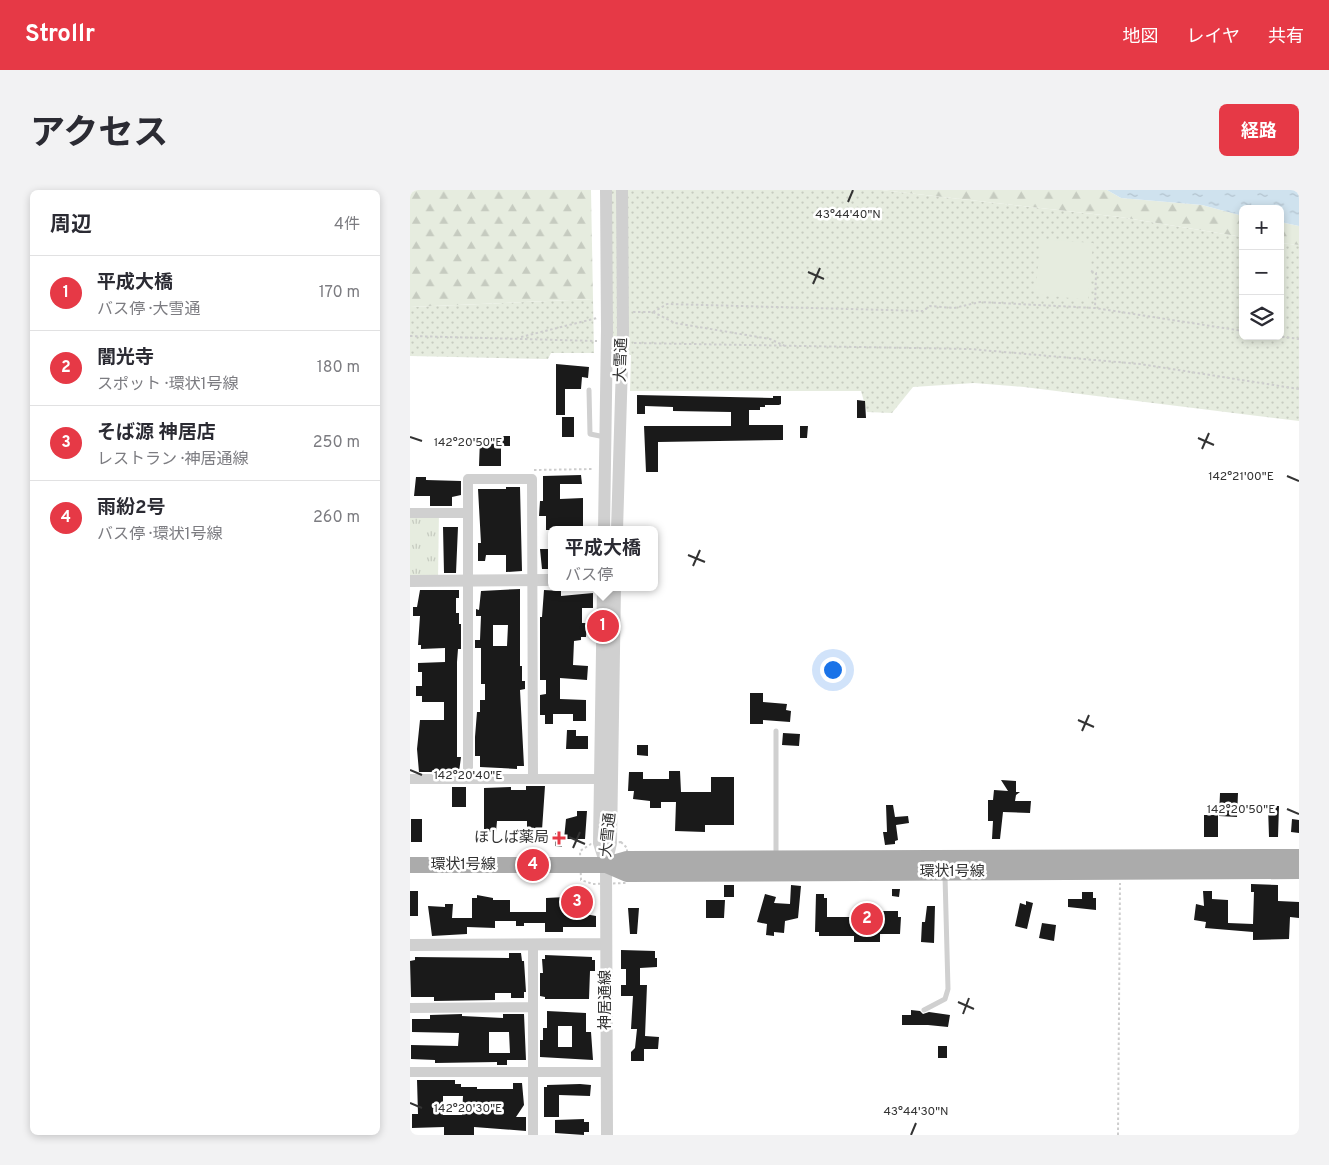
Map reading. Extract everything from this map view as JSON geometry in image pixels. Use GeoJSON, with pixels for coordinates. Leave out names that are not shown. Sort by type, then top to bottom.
{"type":"FeatureCollection","features":[{"type":"Feature","properties":{"kind":"main road","name":"環状1号線"},"geometry":{"type":"LineString","coordinates":[[410,865],[606,865],[627,859],[1299,857]]}},
{"type":"Feature","properties":{"kind":"main road","name":"環状1号線"},"geometry":{"type":"LineString","coordinates":[[606,865],[627,874],[1299,871]]}},
{"type":"Feature","properties":{"kind":"street","name":"大雪通"},"geometry":{"type":"LineString","coordinates":[[604,526],[606,190]]}},
{"type":"Feature","properties":{"kind":"street","name":"大雪通"},"geometry":{"type":"LineString","coordinates":[[616,526],[623,337],[622,190]]}},
{"type":"Feature","properties":{"kind":"street"},"geometry":{"type":"LineString","coordinates":[[468,780],[468,479],[532,479],[533,779]]}},
{"type":"Feature","properties":{"kind":"street"},"geometry":{"type":"LineString","coordinates":[[410,513],[468,513]]}},
{"type":"Feature","properties":{"kind":"street"},"geometry":{"type":"LineString","coordinates":[[410,581],[548,580]]}},
{"type":"Feature","properties":{"kind":"street","name":"大雪通"},"geometry":{"type":"LineString","coordinates":[[603,591],[606,779],[611,843],[606,865]]}},
{"type":"Feature","properties":{"kind":"street","name":"大雪通"},"geometry":{"type":"LineString","coordinates":[[606,779],[615,591]]}},
{"type":"Feature","properties":{"kind":"street"},"geometry":{"type":"LineString","coordinates":[[410,779],[606,779]]}},
{"type":"Feature","properties":{"kind":"street","name":"神居通線"},"geometry":{"type":"LineString","coordinates":[[606,865],[607,1135]]}},
{"type":"Feature","properties":{"kind":"street"},"geometry":{"type":"LineString","coordinates":[[533,944],[533,1135]]}},
{"type":"Feature","properties":{"kind":"street"},"geometry":{"type":"LineString","coordinates":[[410,945],[606,944]]}},
{"type":"Feature","properties":{"kind":"street"},"geometry":{"type":"LineString","coordinates":[[410,1008],[533,1007]]}},
{"type":"Feature","properties":{"kind":"street"},"geometry":{"type":"LineString","coordinates":[[410,1072],[606,1072]]}},
{"type":"Feature","properties":{"kind":"lane"},"geometry":{"type":"LineString","coordinates":[[589,390],[590,434],[605,437]]}},
{"type":"Feature","properties":{"kind":"lane"},"geometry":{"type":"LineString","coordinates":[[776,731],[776,858]]}},
{"type":"Feature","properties":{"kind":"lane"},"geometry":{"type":"LineString","coordinates":[[924,1010],[945,998],[948,989],[945,872]]}},
{"type":"Feature","properties":{"kind":"path"},"geometry":{"type":"LineString","coordinates":[[1091,270],[1096,273],[1095,308]]}},
{"type":"Feature","properties":{"kind":"path"},"geometry":{"type":"LineString","coordinates":[[653,312],[667,304],[923,311],[930,306],[954,308],[980,302],[1095,308],[1239,330]]}},
{"type":"Feature","properties":{"kind":"path"},"geometry":{"type":"LineString","coordinates":[[627,312],[653,312],[675,323],[770,339],[788,347]]}},
{"type":"Feature","properties":{"kind":"path"},"geometry":{"type":"LineString","coordinates":[[519,338],[601,317]]}},
{"type":"Feature","properties":{"kind":"path"},"geometry":{"type":"LineString","coordinates":[[410,336],[519,338],[606,336]]}},
{"type":"Feature","properties":{"kind":"path"},"geometry":{"type":"LineString","coordinates":[[623,337],[788,347],[970,349],[1096,359],[1299,388]]}},
{"type":"Feature","properties":{"kind":"path"},"geometry":{"type":"LineString","coordinates":[[1284,337],[1299,339]]}},
{"type":"Feature","properties":{"kind":"path"},"geometry":{"type":"LineString","coordinates":[[532,479],[532,470],[597,469]]}},
{"type":"Feature","properties":{"kind":"path"},"geometry":{"type":"LineString","coordinates":[[620,842],[627,848]]}},
{"type":"Feature","properties":{"kind":"path"},"geometry":{"type":"LineString","coordinates":[[580,852],[591,844]]}},
{"type":"Feature","properties":{"kind":"path"},"geometry":{"type":"LineString","coordinates":[[1118,1135],[1120,871]]}},
{"type":"Feature","properties":{"kind":"path"},"geometry":{"type":"LineString","coordinates":[[580,880],[594,884]]}},
{"type":"Feature","properties":{"kind":"green space"},"geometry":{"type":"Polygon","coordinates":[[[410,190],[591,190],[593,299],[410,307],[410,190]]]}},
{"type":"Feature","properties":{"kind":"green space"},"geometry":{"type":"Polygon","coordinates":[[[612,190],[881,190],[1120,217],[1239,236],[1239,340],[1284,340],[1284,243],[1299,245],[1299,421],[1024,387],[974,383],[913,387],[892,413],[867,412],[861,391],[630,391],[631,355],[612,355],[612,190]]]}},
{"type":"Feature","properties":{"kind":"green space"},"geometry":{"type":"Polygon","coordinates":[[[881,190],[1107,190],[1121,198],[1202,205],[1239,215],[1239,236],[1120,217],[881,190]]]}},
{"type":"Feature","properties":{"kind":"green space"},"geometry":{"type":"Polygon","coordinates":[[[1284,223],[1299,226],[1299,245],[1284,243],[1284,223]]]}},
{"type":"Feature","properties":{"kind":"green space"},"geometry":{"type":"Polygon","coordinates":[[[1041,239],[1093,243],[1088,300],[1035,294],[1041,239]]]}},
{"type":"Feature","properties":{"kind":"green space"},"geometry":{"type":"Polygon","coordinates":[[[593,299],[594,353],[551,353],[548,359],[410,356],[410,307],[593,299]]]}},
{"type":"Feature","properties":{"kind":"green space"},"geometry":{"type":"Polygon","coordinates":[[[439,512],[438,580],[410,581],[410,513],[439,512]]]}},
{"type":"Feature","properties":{"kind":"water"},"geometry":{"type":"Polygon","coordinates":[[[1107,190],[1299,190],[1299,226],[1284,223],[1284,205],[1239,205],[1239,215],[1202,205],[1121,198],[1107,190]]]}},
{"type":"Feature","properties":{"kind":"building"},"geometry":{"type":"Polygon","coordinates":[[[556,364],[589,367],[588,378],[582,377],[581,389],[565,389],[565,415],[556,415],[556,364]]]}},
{"type":"Feature","properties":{"kind":"building"},"geometry":{"type":"Polygon","coordinates":[[[637,395],[773,398],[773,396],[781,396],[781,404],[779,405],[765,405],[765,407],[760,407],[760,410],[749,410],[749,425],[783,425],[783,440],[658,442],[658,472],[646,472],[644,426],[731,426],[731,412],[673,411],[673,407],[645,406],[645,414],[637,414],[637,395]]]}},
{"type":"Feature","properties":{"kind":"building"},"geometry":{"type":"Polygon","coordinates":[[[857,400],[865,401],[866,418],[857,418],[857,400]]]}},
{"type":"Feature","properties":{"kind":"building"},"geometry":{"type":"Polygon","coordinates":[[[562,417],[574,417],[574,437],[562,437],[562,417]]]}},
{"type":"Feature","properties":{"kind":"building"},"geometry":{"type":"Polygon","coordinates":[[[800,426],[808,426],[807,438],[800,438],[800,426]]]}},
{"type":"Feature","properties":{"kind":"building"},"geometry":{"type":"Polygon","coordinates":[[[485,436],[510,436],[510,446],[501,446],[501,466],[479,466],[480,439],[485,439],[485,436]]]}},
{"type":"Feature","properties":{"kind":"building"},"geometry":{"type":"Polygon","coordinates":[[[581,475],[582,484],[560,484],[560,499],[583,498],[583,526],[548,526],[548,530],[546,530],[546,516],[539,516],[540,501],[543,501],[543,476],[581,475]]]}},
{"type":"Feature","properties":{"kind":"building"},"geometry":{"type":"Polygon","coordinates":[[[416,477],[426,477],[426,480],[461,481],[461,495],[452,497],[452,506],[430,506],[430,496],[414,496],[416,477]]]}},
{"type":"Feature","properties":{"kind":"building"},"geometry":{"type":"Polygon","coordinates":[[[506,487],[520,487],[522,571],[506,572],[506,555],[486,555],[485,561],[478,561],[478,543],[481,543],[478,489],[506,489],[506,487]]]}},
{"type":"Feature","properties":{"kind":"building"},"geometry":{"type":"Polygon","coordinates":[[[443,527],[458,527],[456,573],[444,573],[443,527]]]}},
{"type":"Feature","properties":{"kind":"building"},"geometry":{"type":"Polygon","coordinates":[[[540,549],[548,549],[548,569],[542,569],[540,549]]]}},
{"type":"Feature","properties":{"kind":"building"},"geometry":{"type":"Polygon","coordinates":[[[520,589],[520,666],[522,666],[522,681],[525,681],[525,689],[520,690],[524,766],[517,766],[517,769],[480,767],[480,756],[475,756],[477,712],[480,712],[480,700],[485,700],[485,684],[481,684],[481,648],[475,648],[475,640],[480,640],[481,616],[476,616],[476,609],[479,610],[481,591],[520,589]],[[493,625],[493,646],[507,646],[508,625],[493,625]]]}},
{"type":"Feature","properties":{"kind":"building"},"geometry":{"type":"Polygon","coordinates":[[[420,590],[459,590],[459,598],[456,598],[456,613],[459,613],[459,624],[461,624],[461,649],[458,649],[457,662],[457,757],[461,757],[459,772],[419,772],[417,749],[420,720],[444,720],[444,702],[422,702],[422,696],[416,696],[416,686],[422,686],[422,672],[418,672],[418,663],[445,662],[445,648],[421,649],[421,645],[418,645],[420,616],[413,616],[413,607],[417,607],[420,590]]]}},
{"type":"Feature","properties":{"kind":"building"},"geometry":{"type":"Polygon","coordinates":[[[544,590],[561,591],[561,596],[593,593],[593,608],[582,608],[582,623],[587,623],[586,637],[581,637],[581,640],[574,641],[573,665],[588,666],[587,680],[560,678],[560,699],[586,700],[586,721],[573,721],[573,714],[553,714],[553,724],[545,724],[545,715],[540,715],[540,695],[546,694],[546,680],[540,680],[540,617],[542,617],[544,590]]]}},
{"type":"Feature","properties":{"kind":"building"},"geometry":{"type":"Polygon","coordinates":[[[750,693],[763,693],[763,702],[787,704],[786,710],[791,711],[790,722],[763,720],[763,724],[750,724],[750,693]]]}},
{"type":"Feature","properties":{"kind":"building"},"geometry":{"type":"Polygon","coordinates":[[[567,730],[576,730],[576,736],[588,736],[588,749],[566,749],[567,730]]]}},
{"type":"Feature","properties":{"kind":"building"},"geometry":{"type":"Polygon","coordinates":[[[783,733],[800,734],[799,746],[782,745],[783,733]]]}},
{"type":"Feature","properties":{"kind":"building"},"geometry":{"type":"Polygon","coordinates":[[[637,745],[648,745],[648,756],[637,755],[637,745]]]}},
{"type":"Feature","properties":{"kind":"building"},"geometry":{"type":"Polygon","coordinates":[[[669,771],[680,771],[681,792],[711,792],[711,777],[734,777],[734,825],[705,825],[705,832],[675,831],[676,802],[661,802],[661,808],[650,808],[650,801],[633,799],[634,791],[628,791],[629,772],[643,772],[643,779],[669,779],[669,771]]]}},
{"type":"Feature","properties":{"kind":"building"},"geometry":{"type":"Polygon","coordinates":[[[1001,780],[1016,781],[1016,792],[1020,792],[1016,795],[1015,801],[1031,801],[1030,813],[1003,812],[1000,839],[992,839],[993,821],[988,821],[988,800],[993,800],[994,790],[1008,791],[1001,780]]]}},
{"type":"Feature","properties":{"kind":"building"},"geometry":{"type":"Polygon","coordinates":[[[526,786],[545,786],[542,830],[532,830],[527,827],[527,821],[497,821],[496,832],[484,832],[484,788],[511,787],[511,790],[526,790],[526,786]]]}},
{"type":"Feature","properties":{"kind":"building"},"geometry":{"type":"Polygon","coordinates":[[[452,787],[466,787],[466,807],[452,807],[452,787]]]}},
{"type":"Feature","properties":{"kind":"building"},"geometry":{"type":"Polygon","coordinates":[[[1220,793],[1238,793],[1237,817],[1219,816],[1220,793]]]}},
{"type":"Feature","properties":{"kind":"building"},"geometry":{"type":"Polygon","coordinates":[[[886,805],[893,805],[895,817],[908,816],[909,823],[896,825],[898,840],[895,841],[895,844],[885,845],[883,832],[887,832],[886,805]]]}},
{"type":"Feature","properties":{"kind":"building"},"geometry":{"type":"Polygon","coordinates":[[[1268,806],[1279,806],[1278,837],[1269,837],[1268,806]]]}},
{"type":"Feature","properties":{"kind":"building"},"geometry":{"type":"Polygon","coordinates":[[[577,811],[587,811],[585,839],[564,839],[566,819],[577,816],[577,811]]]}},
{"type":"Feature","properties":{"kind":"building"},"geometry":{"type":"Polygon","coordinates":[[[1204,815],[1218,815],[1218,837],[1204,837],[1204,815]]]}},
{"type":"Feature","properties":{"kind":"building"},"geometry":{"type":"Polygon","coordinates":[[[411,819],[422,819],[422,842],[411,842],[411,819]]]}},
{"type":"Feature","properties":{"kind":"building"},"geometry":{"type":"Polygon","coordinates":[[[1292,819],[1299,820],[1299,833],[1291,832],[1292,819]]]}},
{"type":"Feature","properties":{"kind":"building"},"geometry":{"type":"Polygon","coordinates":[[[555,833],[562,833],[562,847],[555,846],[555,833]]]}},
{"type":"Feature","properties":{"kind":"building"},"geometry":{"type":"Polygon","coordinates":[[[1251,884],[1278,885],[1278,901],[1299,902],[1299,918],[1290,917],[1289,939],[1253,940],[1253,932],[1205,928],[1206,922],[1194,920],[1196,904],[1204,906],[1203,891],[1212,891],[1212,899],[1228,900],[1228,923],[1253,924],[1254,892],[1251,892],[1251,884]]]}},
{"type":"Feature","properties":{"kind":"building"},"geometry":{"type":"Polygon","coordinates":[[[724,885],[734,885],[734,897],[724,897],[724,885]]]}},
{"type":"Feature","properties":{"kind":"building"},"geometry":{"type":"Polygon","coordinates":[[[791,885],[801,886],[798,918],[785,921],[784,933],[774,932],[774,936],[766,935],[767,924],[757,922],[765,894],[776,897],[774,903],[790,904],[791,885]]]}},
{"type":"Feature","properties":{"kind":"building"},"geometry":{"type":"Polygon","coordinates":[[[892,889],[900,889],[899,897],[892,896],[892,889]]]}},
{"type":"Feature","properties":{"kind":"building"},"geometry":{"type":"Polygon","coordinates":[[[410,891],[418,891],[418,916],[410,916],[410,891]]]}},
{"type":"Feature","properties":{"kind":"building"},"geometry":{"type":"Polygon","coordinates":[[[1082,892],[1093,892],[1093,898],[1096,898],[1096,910],[1068,907],[1068,899],[1082,899],[1082,892]]]}},
{"type":"Feature","properties":{"kind":"building"},"geometry":{"type":"Polygon","coordinates":[[[816,894],[824,894],[824,898],[827,898],[827,917],[855,917],[855,911],[861,911],[861,909],[898,911],[898,917],[901,917],[900,934],[880,934],[880,942],[854,942],[854,936],[819,936],[819,932],[815,932],[816,894]]]}},
{"type":"Feature","properties":{"kind":"building"},"geometry":{"type":"Polygon","coordinates":[[[477,895],[493,898],[493,900],[510,900],[510,912],[546,912],[546,898],[585,896],[585,914],[596,916],[596,927],[563,927],[563,932],[545,932],[545,923],[524,923],[524,926],[516,926],[516,921],[495,921],[495,928],[467,927],[467,934],[432,936],[428,906],[445,907],[445,904],[453,904],[452,918],[472,918],[472,898],[477,898],[477,895]]]}},
{"type":"Feature","properties":{"kind":"building"},"geometry":{"type":"Polygon","coordinates":[[[706,900],[725,900],[724,918],[706,918],[706,900]]]}},
{"type":"Feature","properties":{"kind":"building"},"geometry":{"type":"Polygon","coordinates":[[[1026,901],[1033,903],[1027,929],[1015,926],[1020,903],[1026,905],[1026,901]]]}},
{"type":"Feature","properties":{"kind":"building"},"geometry":{"type":"Polygon","coordinates":[[[927,906],[935,906],[934,943],[921,942],[922,922],[925,922],[927,906]]]}},
{"type":"Feature","properties":{"kind":"building"},"geometry":{"type":"Polygon","coordinates":[[[628,908],[639,908],[637,934],[630,934],[628,908]]]}},
{"type":"Feature","properties":{"kind":"building"},"geometry":{"type":"Polygon","coordinates":[[[1042,923],[1056,925],[1054,941],[1039,938],[1042,923]]]}},
{"type":"Feature","properties":{"kind":"building"},"geometry":{"type":"Polygon","coordinates":[[[621,950],[655,951],[655,958],[657,958],[657,967],[640,968],[640,985],[647,985],[645,1036],[659,1037],[658,1049],[644,1049],[644,1061],[631,1061],[631,1052],[635,1048],[637,1029],[631,1029],[633,996],[621,996],[621,985],[626,985],[626,969],[621,969],[621,950]]]}},
{"type":"Feature","properties":{"kind":"building"},"geometry":{"type":"Polygon","coordinates":[[[509,953],[521,953],[522,961],[524,961],[526,992],[524,992],[524,998],[511,998],[511,993],[495,993],[495,1000],[434,1001],[434,997],[411,997],[410,961],[415,960],[415,957],[509,958],[509,953]]]}},
{"type":"Feature","properties":{"kind":"building"},"geometry":{"type":"Polygon","coordinates":[[[545,955],[592,957],[592,960],[595,960],[595,971],[590,971],[589,999],[545,999],[545,997],[540,996],[540,973],[543,973],[542,959],[545,959],[545,955]]]}},
{"type":"Feature","properties":{"kind":"building"},"geometry":{"type":"Polygon","coordinates":[[[911,1010],[920,1011],[923,1014],[929,1012],[950,1015],[948,1027],[902,1025],[902,1015],[911,1015],[911,1010]]]}},
{"type":"Feature","properties":{"kind":"building"},"geometry":{"type":"Polygon","coordinates":[[[547,1011],[586,1013],[586,1032],[591,1032],[593,1060],[540,1057],[540,1040],[543,1040],[543,1028],[547,1028],[547,1011]],[[558,1026],[558,1047],[572,1047],[572,1026],[558,1026]]]}},
{"type":"Feature","properties":{"kind":"building"},"geometry":{"type":"Polygon","coordinates":[[[462,1014],[462,1016],[503,1018],[503,1014],[524,1014],[526,1060],[507,1060],[507,1065],[497,1065],[497,1062],[435,1063],[435,1060],[411,1059],[411,1045],[458,1046],[459,1033],[412,1032],[412,1019],[430,1019],[430,1015],[462,1014]],[[489,1032],[489,1053],[510,1053],[509,1032],[489,1032]]]}},
{"type":"Feature","properties":{"kind":"building"},"geometry":{"type":"Polygon","coordinates":[[[938,1046],[947,1046],[947,1058],[938,1058],[938,1046]]]}},
{"type":"Feature","properties":{"kind":"building"},"geometry":{"type":"Polygon","coordinates":[[[417,1080],[455,1080],[455,1084],[461,1084],[461,1087],[477,1087],[477,1089],[513,1089],[513,1083],[522,1083],[524,1105],[516,1117],[526,1117],[526,1131],[474,1127],[474,1135],[444,1135],[444,1127],[412,1128],[412,1114],[418,1114],[417,1080]],[[443,1096],[443,1115],[462,1115],[463,1096],[443,1096]]]}},
{"type":"Feature","properties":{"kind":"building"},"geometry":{"type":"Polygon","coordinates":[[[547,1085],[591,1085],[590,1096],[559,1095],[559,1117],[544,1117],[544,1087],[547,1087],[547,1085]]]}},
{"type":"Feature","properties":{"kind":"building"},"geometry":{"type":"Polygon","coordinates":[[[584,1119],[584,1122],[589,1122],[589,1132],[584,1132],[584,1135],[555,1133],[555,1120],[584,1119]]]}},
{"type":"Feature","properties":{"kind":"place","name":"平成大橋"},"geometry":{"type":"Point","coordinates":[603,626]}},
{"type":"Feature","properties":{"kind":"place","name":"ほしば薬局"},"geometry":{"type":"Point","coordinates":[559,838]}},
{"type":"Feature","properties":{"kind":"place","name":"雨紛2号"},"geometry":{"type":"Point","coordinates":[533,865]}},
{"type":"Feature","properties":{"kind":"place","name":"そば源 神居店"},"geometry":{"type":"Point","coordinates":[577,902]}},
{"type":"Feature","properties":{"kind":"place","name":"闇光寺"},"geometry":{"type":"Point","coordinates":[867,919]}}]}
